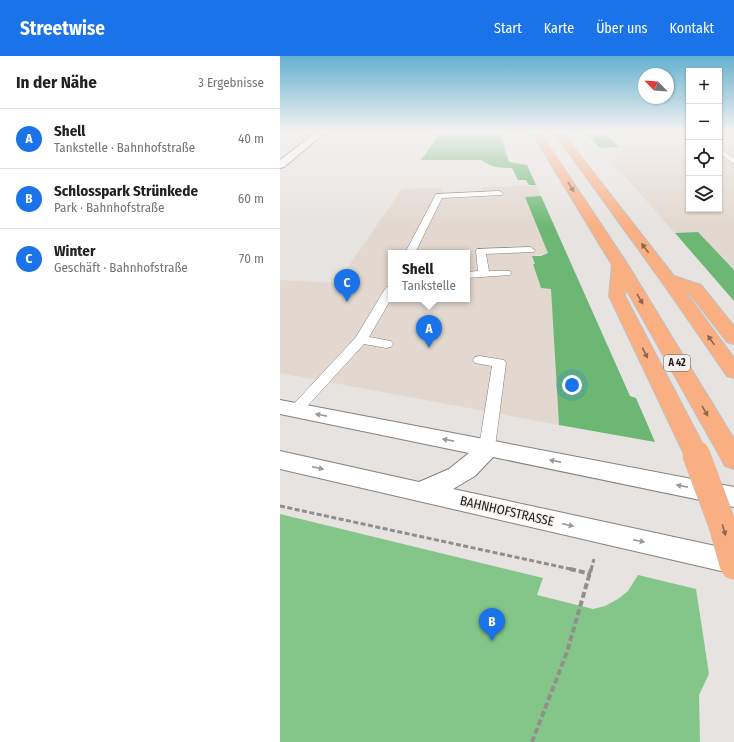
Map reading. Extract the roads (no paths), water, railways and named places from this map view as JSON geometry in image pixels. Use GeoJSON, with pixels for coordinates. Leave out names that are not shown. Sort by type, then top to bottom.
{"type":"FeatureCollection","features":[{"type":"Feature","properties":{"kind":"highway","name":"A 42"},"geometry":{"type":"LineString","coordinates":[[555,163],[620,265],[734,460]]}},
{"type":"Feature","properties":{"kind":"highway"},"geometry":{"type":"LineString","coordinates":[[581,163],[668,279],[734,372]]}},
{"type":"Feature","properties":{"kind":"highway"},"geometry":{"type":"LineString","coordinates":[[620,265],[617,296],[696,454],[722,524],[734,566]]}},
{"type":"Feature","properties":{"kind":"highway"},"geometry":{"type":"LineString","coordinates":[[668,279],[695,289],[734,338]]}},
{"type":"Feature","properties":{"kind":"street"},"geometry":{"type":"LineString","coordinates":[[288,408],[734,497]]}},
{"type":"Feature","properties":{"kind":"street"},"geometry":{"type":"LineString","coordinates":[[421,491],[462,474],[480,458],[487,447]]}},
{"type":"Feature","properties":{"kind":"street","name":"BAHNHOFSTRASSE"},"geometry":{"type":"LineString","coordinates":[[280,460],[734,562]]}},
{"type":"Feature","properties":{"kind":"lane"},"geometry":{"type":"LineString","coordinates":[[412,250],[439,196],[499,193]]}},
{"type":"Feature","properties":{"kind":"lane"},"geometry":{"type":"LineString","coordinates":[[484,274],[481,252],[530,250]]}},
{"type":"Feature","properties":{"kind":"lane"},"geometry":{"type":"LineString","coordinates":[[470,275],[506,273]]}},
{"type":"Feature","properties":{"kind":"lane"},"geometry":{"type":"LineString","coordinates":[[288,408],[361,339],[388,294]]}},
{"type":"Feature","properties":{"kind":"lane"},"geometry":{"type":"LineString","coordinates":[[361,339],[386,344]]}},
{"type":"Feature","properties":{"kind":"lane"},"geometry":{"type":"LineString","coordinates":[[480,360],[499,363],[487,447]]}},
{"type":"Feature","properties":{"kind":"place","name":"Winter"},"geometry":{"type":"Point","coordinates":[347,302]}},
{"type":"Feature","properties":{"kind":"place","name":"Shell"},"geometry":{"type":"Point","coordinates":[429,348]}},
{"type":"Feature","properties":{"kind":"place","name":"Schlosspark Strünkede"},"geometry":{"type":"Point","coordinates":[492,641]}}]}
